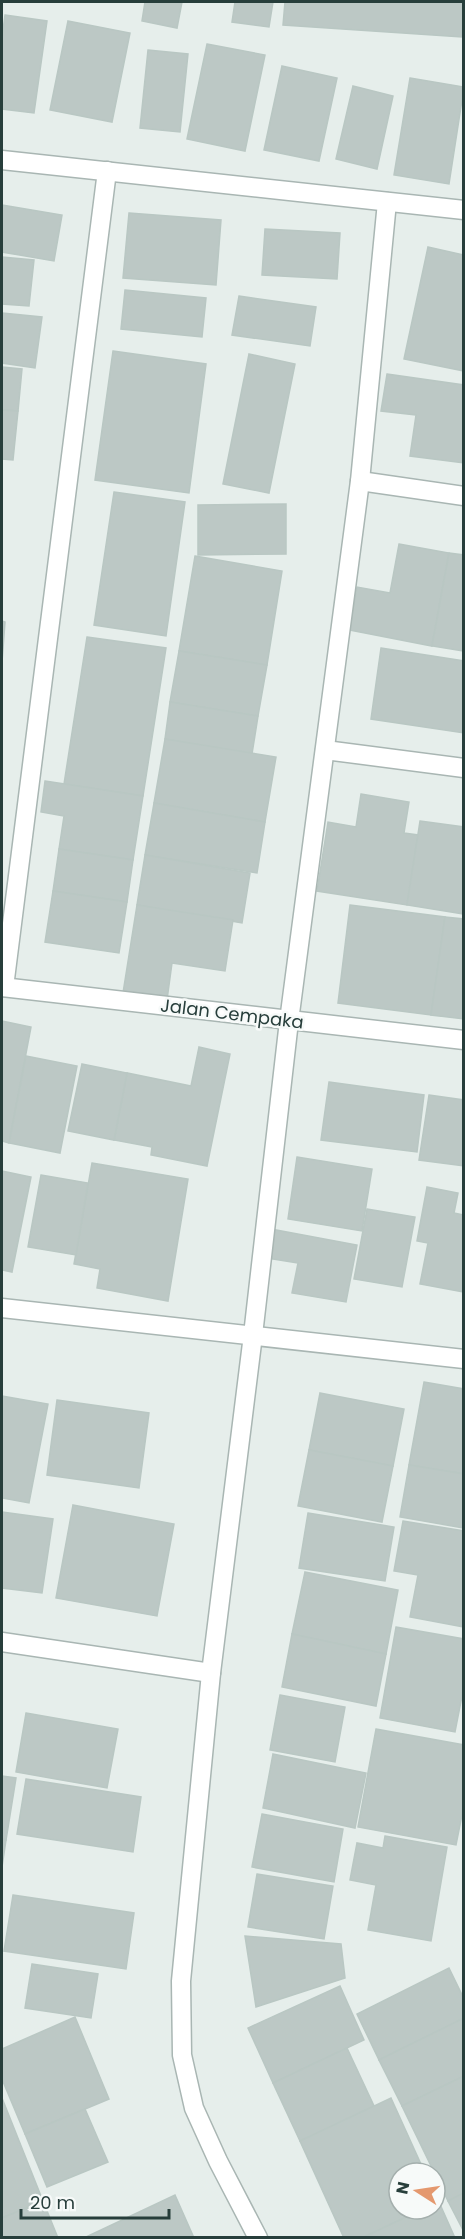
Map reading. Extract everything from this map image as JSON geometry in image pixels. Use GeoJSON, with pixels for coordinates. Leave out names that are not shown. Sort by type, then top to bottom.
{"type":"FeatureCollection","features":[{"type":"Feature","properties":{"kind":"street"},"geometry":{"type":"LineString","coordinates":[[2,160],[464,210]]}},
{"type":"Feature","properties":{"kind":"street"},"geometry":{"type":"LineString","coordinates":[[3,987],[107,171]]}},
{"type":"Feature","properties":{"kind":"street"},"geometry":{"type":"LineString","coordinates":[[258,2238],[218,2161],[194,2108],[183,2055],[181,1981],[211,1673],[289,1021],[360,482],[387,202]]}},
{"type":"Feature","properties":{"kind":"street"},"geometry":{"type":"LineString","coordinates":[[360,482],[464,496]]}},
{"type":"Feature","properties":{"kind":"street"},"geometry":{"type":"LineString","coordinates":[[325,750],[464,768]]}},
{"type":"Feature","properties":{"kind":"street","name":"Jalan Cempaka"},"geometry":{"type":"LineString","coordinates":[[3,987],[464,1040]]}},
{"type":"Feature","properties":{"kind":"street"},"geometry":{"type":"LineString","coordinates":[[2,1308],[464,1359]]}},
{"type":"Feature","properties":{"kind":"street"},"geometry":{"type":"LineString","coordinates":[[2,1642],[211,1673]]}},
{"type":"Feature","properties":{"kind":"building"},"geometry":{"type":"Polygon","coordinates":[[[145,2],[182,2],[177,28],[142,21],[145,2]]]}},
{"type":"Feature","properties":{"kind":"building"},"geometry":{"type":"Polygon","coordinates":[[[235,2],[273,2],[269,27],[232,22],[235,2]]]}},
{"type":"Feature","properties":{"kind":"building"},"geometry":{"type":"Polygon","coordinates":[[[285,2],[464,2],[462,37],[283,25],[285,2]]]}},
{"type":"Feature","properties":{"kind":"building"},"geometry":{"type":"Polygon","coordinates":[[[5,15],[47,21],[34,113],[2,109],[2,38],[5,15]]]}},
{"type":"Feature","properties":{"kind":"building"},"geometry":{"type":"Polygon","coordinates":[[[68,21],[130,33],[112,122],[50,110],[68,21]]]}},
{"type":"Feature","properties":{"kind":"building"},"geometry":{"type":"Polygon","coordinates":[[[207,44],[265,55],[245,151],[187,139],[207,44]]]}},
{"type":"Feature","properties":{"kind":"building"},"geometry":{"type":"Polygon","coordinates":[[[148,50],[188,54],[180,132],[140,128],[148,50]]]}},
{"type":"Feature","properties":{"kind":"building"},"geometry":{"type":"Polygon","coordinates":[[[282,66],[337,78],[319,161],[264,150],[282,66]]]}},
{"type":"Feature","properties":{"kind":"building"},"geometry":{"type":"Polygon","coordinates":[[[410,78],[464,87],[449,184],[394,175],[410,78]]]}},
{"type":"Feature","properties":{"kind":"building"},"geometry":{"type":"Polygon","coordinates":[[[353,86],[393,96],[377,169],[336,159],[353,86]]]}},
{"type":"Feature","properties":{"kind":"building"},"geometry":{"type":"Polygon","coordinates":[[[2,205],[62,215],[54,261],[2,252],[2,205]]]}},
{"type":"Feature","properties":{"kind":"building"},"geometry":{"type":"Polygon","coordinates":[[[129,213],[221,220],[216,285],[123,278],[129,213]]]}},
{"type":"Feature","properties":{"kind":"building"},"geometry":{"type":"Polygon","coordinates":[[[265,229],[340,233],[337,279],[262,275],[265,229]]]}},
{"type":"Feature","properties":{"kind":"building"},"geometry":{"type":"Polygon","coordinates":[[[428,247],[464,255],[464,371],[404,359],[428,247]]]}},
{"type":"Feature","properties":{"kind":"building"},"geometry":{"type":"Polygon","coordinates":[[[2,257],[34,260],[29,306],[2,304],[2,257]]]}},
{"type":"Feature","properties":{"kind":"building"},"geometry":{"type":"Polygon","coordinates":[[[125,290],[206,298],[202,337],[121,329],[125,290]]]}},
{"type":"Feature","properties":{"kind":"building"},"geometry":{"type":"Polygon","coordinates":[[[239,296],[316,307],[310,346],[232,335],[239,296]]]}},
{"type":"Feature","properties":{"kind":"building"},"geometry":{"type":"Polygon","coordinates":[[[2,313],[42,317],[35,368],[2,363],[2,313]]]}},
{"type":"Feature","properties":{"kind":"building"},"geometry":{"type":"Polygon","coordinates":[[[113,351],[206,364],[189,493],[95,480],[113,351]]]}},
{"type":"Feature","properties":{"kind":"building"},"geometry":{"type":"Polygon","coordinates":[[[249,354],[295,364],[269,493],[223,484],[249,354]]]}},
{"type":"Feature","properties":{"kind":"building"},"geometry":{"type":"Polygon","coordinates":[[[2,367],[22,369],[18,411],[2,410],[2,367]]]}},
{"type":"Feature","properties":{"kind":"building"},"geometry":{"type":"Polygon","coordinates":[[[387,374],[464,385],[464,463],[410,456],[416,415],[381,411],[387,374]]]}},
{"type":"Feature","properties":{"kind":"building"},"geometry":{"type":"Polygon","coordinates":[[[2,410],[18,411],[13,460],[2,459],[2,410]]]}},
{"type":"Feature","properties":{"kind":"building"},"geometry":{"type":"Polygon","coordinates":[[[114,492],[185,502],[166,636],[94,625],[114,492]]]}},
{"type":"Feature","properties":{"kind":"building"},"geometry":{"type":"Polygon","coordinates":[[[286,504],[286,554],[198,555],[198,505],[286,504]]]}},
{"type":"Feature","properties":{"kind":"building"},"geometry":{"type":"Polygon","coordinates":[[[399,544],[449,553],[432,646],[349,630],[357,587],[390,593],[399,544]]]}},
{"type":"Feature","properties":{"kind":"building"},"geometry":{"type":"Polygon","coordinates":[[[449,553],[464,555],[464,651],[432,646],[449,553]]]}},
{"type":"Feature","properties":{"kind":"building"},"geometry":{"type":"Polygon","coordinates":[[[195,556],[282,571],[267,665],[179,651],[195,556]]]}},
{"type":"Feature","properties":{"kind":"building"},"geometry":{"type":"Polygon","coordinates":[[[2,621],[5,622],[2,662],[2,621]]]}},
{"type":"Feature","properties":{"kind":"building"},"geometry":{"type":"Polygon","coordinates":[[[87,637],[166,648],[143,796],[64,784],[87,637]]]}},
{"type":"Feature","properties":{"kind":"building"},"geometry":{"type":"Polygon","coordinates":[[[381,648],[464,661],[464,733],[371,719],[381,648]]]}},
{"type":"Feature","properties":{"kind":"building"},"geometry":{"type":"Polygon","coordinates":[[[179,651],[267,665],[258,716],[170,702],[179,651]]]}},
{"type":"Feature","properties":{"kind":"building"},"geometry":{"type":"Polygon","coordinates":[[[170,702],[258,716],[252,754],[165,739],[170,702]]]}},
{"type":"Feature","properties":{"kind":"building"},"geometry":{"type":"Polygon","coordinates":[[[165,739],[276,757],[265,822],[154,803],[165,739]]]}},
{"type":"Feature","properties":{"kind":"building"},"geometry":{"type":"Polygon","coordinates":[[[45,781],[143,796],[133,860],[59,849],[64,816],[41,812],[45,781]]]}},
{"type":"Feature","properties":{"kind":"building"},"geometry":{"type":"Polygon","coordinates":[[[361,794],[409,802],[404,833],[418,835],[407,905],[317,891],[328,822],[356,827],[361,794]]]}},
{"type":"Feature","properties":{"kind":"building"},"geometry":{"type":"Polygon","coordinates":[[[154,803],[265,822],[257,873],[145,855],[154,803]]]}},
{"type":"Feature","properties":{"kind":"building"},"geometry":{"type":"Polygon","coordinates":[[[420,821],[464,827],[464,914],[407,905],[420,821]]]}},
{"type":"Feature","properties":{"kind":"building"},"geometry":{"type":"Polygon","coordinates":[[[59,849],[133,860],[127,902],[53,891],[59,849]]]}},
{"type":"Feature","properties":{"kind":"building"},"geometry":{"type":"Polygon","coordinates":[[[145,855],[250,873],[242,923],[137,905],[145,855]]]}},
{"type":"Feature","properties":{"kind":"building"},"geometry":{"type":"Polygon","coordinates":[[[53,891],[127,902],[119,953],[45,942],[53,891]]]}},
{"type":"Feature","properties":{"kind":"building"},"geometry":{"type":"Polygon","coordinates":[[[137,905],[233,920],[225,971],[172,963],[167,1000],[123,993],[137,905]]]}},
{"type":"Feature","properties":{"kind":"building"},"geometry":{"type":"Polygon","coordinates":[[[350,905],[445,917],[431,1015],[338,1003],[350,905]]]}},
{"type":"Feature","properties":{"kind":"building"},"geometry":{"type":"Polygon","coordinates":[[[445,917],[464,919],[464,1019],[431,1015],[445,917]]]}},
{"type":"Feature","properties":{"kind":"building"},"geometry":{"type":"Polygon","coordinates":[[[2,1021],[31,1027],[9,1143],[2,1141],[2,1021]]]}},
{"type":"Feature","properties":{"kind":"building"},"geometry":{"type":"Polygon","coordinates":[[[199,1047],[230,1054],[207,1166],[151,1155],[152,1147],[114,1140],[127,1073],[191,1086],[199,1047]]]}},
{"type":"Feature","properties":{"kind":"building"},"geometry":{"type":"Polygon","coordinates":[[[26,1056],[77,1066],[60,1153],[9,1143],[26,1056]]]}},
{"type":"Feature","properties":{"kind":"building"},"geometry":{"type":"Polygon","coordinates":[[[82,1064],[127,1073],[114,1140],[68,1131],[82,1064]]]}},
{"type":"Feature","properties":{"kind":"building"},"geometry":{"type":"Polygon","coordinates":[[[329,1082],[424,1095],[417,1152],[321,1140],[329,1082]]]}},
{"type":"Feature","properties":{"kind":"building"},"geometry":{"type":"Polygon","coordinates":[[[429,1095],[464,1100],[464,1166],[419,1160],[429,1095]]]}},
{"type":"Feature","properties":{"kind":"building"},"geometry":{"type":"Polygon","coordinates":[[[297,1157],[372,1169],[362,1231],[288,1219],[297,1157]]]}},
{"type":"Feature","properties":{"kind":"building"},"geometry":{"type":"Polygon","coordinates":[[[92,1163],[188,1179],[168,1301],[97,1288],[100,1269],[74,1264],[92,1163]]]}},
{"type":"Feature","properties":{"kind":"building"},"geometry":{"type":"Polygon","coordinates":[[[2,1171],[31,1177],[12,1272],[2,1270],[2,1171]]]}},
{"type":"Feature","properties":{"kind":"building"},"geometry":{"type":"Polygon","coordinates":[[[41,1175],[88,1183],[76,1255],[28,1247],[41,1175]]]}},
{"type":"Feature","properties":{"kind":"building"},"geometry":{"type":"Polygon","coordinates":[[[427,1187],[458,1193],[454,1213],[464,1215],[464,1292],[420,1284],[428,1243],[417,1241],[427,1187]]]}},
{"type":"Feature","properties":{"kind":"building"},"geometry":{"type":"Polygon","coordinates":[[[367,1209],[415,1217],[402,1287],[354,1279],[367,1209]]]}},
{"type":"Feature","properties":{"kind":"building"},"geometry":{"type":"Polygon","coordinates":[[[271,1229],[357,1245],[346,1302],[292,1293],[298,1263],[266,1258],[271,1229]]]}},
{"type":"Feature","properties":{"kind":"building"},"geometry":{"type":"Polygon","coordinates":[[[424,1382],[464,1389],[464,1474],[409,1465],[424,1382]]]}},
{"type":"Feature","properties":{"kind":"building"},"geometry":{"type":"Polygon","coordinates":[[[320,1393],[404,1409],[393,1466],[309,1450],[320,1393]]]}},
{"type":"Feature","properties":{"kind":"building"},"geometry":{"type":"Polygon","coordinates":[[[2,1396],[48,1404],[29,1503],[2,1498],[2,1396]]]}},
{"type":"Feature","properties":{"kind":"building"},"geometry":{"type":"Polygon","coordinates":[[[57,1400],[149,1413],[139,1488],[47,1475],[57,1400]]]}},
{"type":"Feature","properties":{"kind":"building"},"geometry":{"type":"Polygon","coordinates":[[[309,1450],[393,1466],[382,1522],[298,1506],[309,1450]]]}},
{"type":"Feature","properties":{"kind":"building"},"geometry":{"type":"Polygon","coordinates":[[[409,1465],[464,1474],[464,1528],[400,1517],[409,1465]]]}},
{"type":"Feature","properties":{"kind":"building"},"geometry":{"type":"Polygon","coordinates":[[[73,1505],[174,1524],[157,1616],[56,1598],[73,1505]]]}},
{"type":"Feature","properties":{"kind":"building"},"geometry":{"type":"Polygon","coordinates":[[[2,1512],[53,1519],[42,1593],[2,1588],[2,1512]]]}},
{"type":"Feature","properties":{"kind":"building"},"geometry":{"type":"Polygon","coordinates":[[[308,1513],[394,1527],[385,1581],[299,1568],[308,1513]]]}},
{"type":"Feature","properties":{"kind":"building"},"geometry":{"type":"Polygon","coordinates":[[[403,1521],[464,1531],[464,1627],[410,1617],[418,1575],[394,1571],[403,1521]]]}},
{"type":"Feature","properties":{"kind":"building"},"geometry":{"type":"Polygon","coordinates":[[[305,1572],[398,1590],[386,1654],[292,1634],[305,1572]]]}},
{"type":"Feature","properties":{"kind":"building"},"geometry":{"type":"Polygon","coordinates":[[[396,1627],[464,1639],[464,1686],[455,1732],[380,1718],[396,1627]]]}},
{"type":"Feature","properties":{"kind":"building"},"geometry":{"type":"Polygon","coordinates":[[[292,1634],[386,1654],[376,1706],[282,1687],[292,1634]]]}},
{"type":"Feature","properties":{"kind":"building"},"geometry":{"type":"Polygon","coordinates":[[[280,1695],[345,1707],[335,1762],[270,1750],[280,1695]]]}},
{"type":"Feature","properties":{"kind":"building"},"geometry":{"type":"Polygon","coordinates":[[[26,1713],[118,1729],[107,1788],[16,1772],[26,1713]]]}},
{"type":"Feature","properties":{"kind":"building"},"geometry":{"type":"Polygon","coordinates":[[[376,1729],[464,1745],[464,1805],[456,1845],[358,1827],[376,1729]]]}},
{"type":"Feature","properties":{"kind":"building"},"geometry":{"type":"Polygon","coordinates":[[[273,1754],[366,1773],[355,1828],[263,1808],[273,1754]]]}},
{"type":"Feature","properties":{"kind":"building"},"geometry":{"type":"Polygon","coordinates":[[[2,1776],[16,1778],[6,1840],[2,1839],[2,1776]]]}},
{"type":"Feature","properties":{"kind":"building"},"geometry":{"type":"Polygon","coordinates":[[[26,1779],[141,1797],[133,1852],[17,1834],[26,1779]]]}},
{"type":"Feature","properties":{"kind":"building"},"geometry":{"type":"Polygon","coordinates":[[[262,1814],[343,1829],[334,1882],[252,1867],[262,1814]]]}},
{"type":"Feature","properties":{"kind":"building"},"geometry":{"type":"Polygon","coordinates":[[[385,1836],[447,1847],[431,1941],[368,1930],[376,1885],[350,1880],[357,1843],[383,1848],[385,1836]]]}},
{"type":"Feature","properties":{"kind":"building"},"geometry":{"type":"Polygon","coordinates":[[[2,1839],[6,1840],[2,1867],[2,1839]]]}},
{"type":"Feature","properties":{"kind":"building"},"geometry":{"type":"Polygon","coordinates":[[[257,1874],[333,1886],[324,1939],[248,1927],[257,1874]]]}},
{"type":"Feature","properties":{"kind":"building"},"geometry":{"type":"Polygon","coordinates":[[[13,1895],[134,1913],[126,1969],[4,1951],[13,1895]]]}},
{"type":"Feature","properties":{"kind":"building"},"geometry":{"type":"Polygon","coordinates":[[[245,1936],[341,1944],[345,1978],[256,2007],[245,1936]]]}},
{"type":"Feature","properties":{"kind":"building"},"geometry":{"type":"Polygon","coordinates":[[[32,1964],[98,1974],[91,2018],[25,2008],[32,1964]]]}},
{"type":"Feature","properties":{"kind":"building"},"geometry":{"type":"Polygon","coordinates":[[[449,1968],[464,1999],[464,2018],[379,2060],[357,2014],[449,1968]]]}},
{"type":"Feature","properties":{"kind":"building"},"geometry":{"type":"Polygon","coordinates":[[[340,1986],[364,2040],[273,2083],[248,2028],[340,1986]]]}},
{"type":"Feature","properties":{"kind":"building"},"geometry":{"type":"Polygon","coordinates":[[[75,2017],[109,2099],[25,2134],[2,2079],[2,2049],[75,2017]]]}},
{"type":"Feature","properties":{"kind":"building"},"geometry":{"type":"Polygon","coordinates":[[[464,2018],[464,2076],[402,2106],[379,2060],[464,2018]]]}},
{"type":"Feature","properties":{"kind":"building"},"geometry":{"type":"Polygon","coordinates":[[[347,2048],[374,2106],[300,2141],[273,2083],[347,2048]]]}},
{"type":"Feature","properties":{"kind":"building"},"geometry":{"type":"Polygon","coordinates":[[[464,2076],[464,2193],[448,2201],[447,2161],[429,2161],[402,2106],[464,2076]]]}},
{"type":"Feature","properties":{"kind":"building"},"geometry":{"type":"Polygon","coordinates":[[[2,2098],[43,2201],[2,2218],[2,2098]]]}},
{"type":"Feature","properties":{"kind":"building"},"geometry":{"type":"Polygon","coordinates":[[[391,2098],[420,2161],[387,2161],[387,2221],[398,2221],[362,2238],[344,2238],[300,2141],[391,2098]]]}},
{"type":"Feature","properties":{"kind":"building"},"geometry":{"type":"Polygon","coordinates":[[[85,2109],[108,2162],[47,2187],[25,2134],[85,2109]]]}},
{"type":"Feature","properties":{"kind":"building"},"geometry":{"type":"Polygon","coordinates":[[[464,2193],[464,2232],[448,2201],[464,2193]]]}},
{"type":"Feature","properties":{"kind":"building"},"geometry":{"type":"Polygon","coordinates":[[[175,2195],[194,2238],[84,2238],[175,2195]]]}},
{"type":"Feature","properties":{"kind":"building"},"geometry":{"type":"Polygon","coordinates":[[[43,2201],[58,2238],[2,2238],[2,2218],[43,2201]]]}},
{"type":"Feature","properties":{"kind":"building"},"geometry":{"type":"Polygon","coordinates":[[[447,2220],[455,2238],[362,2238],[398,2221],[447,2220]]]}}]}
